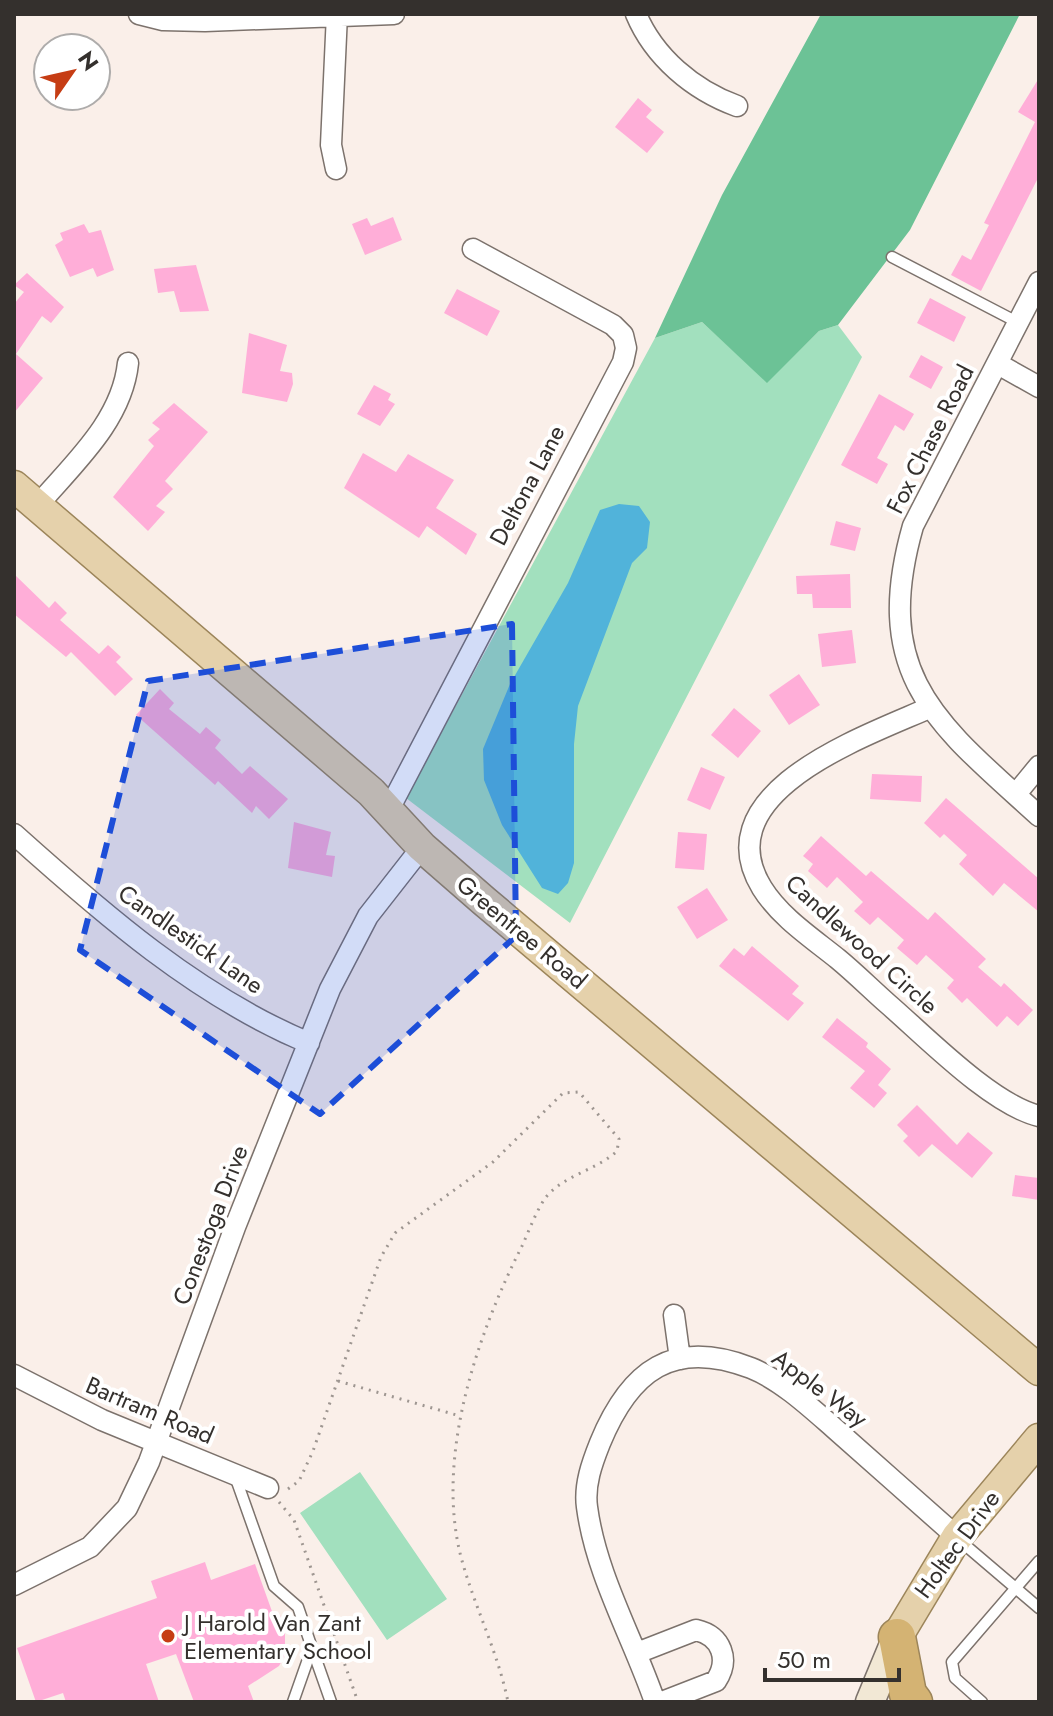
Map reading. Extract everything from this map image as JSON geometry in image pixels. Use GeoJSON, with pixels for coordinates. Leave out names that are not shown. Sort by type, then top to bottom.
{"type":"FeatureCollection","features":[{"type":"Feature","properties":{"kind":"highway"},"geometry":{"type":"LineString","coordinates":[[897,1637],[908,1694],[914,1702]]}},
{"type":"Feature","properties":{"kind":"main road","name":"Greentree Road"},"geometry":{"type":"LineString","coordinates":[[14,486],[371,792],[387,813],[422,847],[1039,1370]]}},
{"type":"Feature","properties":{"kind":"main road","name":"Holtec Drive"},"geometry":{"type":"LineString","coordinates":[[897,1637],[957,1537],[1039,1439]]}},
{"type":"Feature","properties":{"kind":"street"},"geometry":{"type":"LineString","coordinates":[[139,14],[163,20],[205,21],[394,14]]}},
{"type":"Feature","properties":{"kind":"street"},"geometry":{"type":"LineString","coordinates":[[636,14],[655,49],[713,98],[737,106]]}},
{"type":"Feature","properties":{"kind":"street"},"geometry":{"type":"LineString","coordinates":[[336,169],[331,145],[337,15]]}},
{"type":"Feature","properties":{"kind":"street","name":"Deltona Lane"},"geometry":{"type":"LineString","coordinates":[[387,813],[623,362],[626,348],[623,335],[601,317],[473,249]]}},
{"type":"Feature","properties":{"kind":"street","name":"Fox Chase Road"},"geometry":{"type":"LineString","coordinates":[[1039,282],[925,500],[905,553],[900,610],[902,637],[909,664],[929,708],[946,732],[1039,816]]}},
{"type":"Feature","properties":{"kind":"street"},"geometry":{"type":"LineString","coordinates":[[37,506],[112,415],[127,379],[128,363]]}},
{"type":"Feature","properties":{"kind":"street"},"geometry":{"type":"LineString","coordinates":[[998,364],[1039,387]]}},
{"type":"Feature","properties":{"kind":"street","name":"Candlewood Circle"},"geometry":{"type":"LineString","coordinates":[[929,708],[830,754],[779,788],[757,818],[751,852],[754,870],[762,887],[788,917],[956,1064],[1013,1105],[1039,1116]]}},
{"type":"Feature","properties":{"kind":"street"},"geometry":{"type":"LineString","coordinates":[[1016,794],[1039,766]]}},
{"type":"Feature","properties":{"kind":"street","name":"Candlestick Lane"},"geometry":{"type":"LineString","coordinates":[[14,834],[148,947],[270,1027],[309,1043]]}},
{"type":"Feature","properties":{"kind":"street","name":"Conestoga Drive"},"geometry":{"type":"LineString","coordinates":[[14,1585],[65,1562],[110,1529],[139,1485],[235,1227],[355,937],[402,867],[422,847]]}},
{"type":"Feature","properties":{"kind":"street"},"geometry":{"type":"LineString","coordinates":[[674,1315],[680,1359]]}},
{"type":"Feature","properties":{"kind":"street","name":"Apple Way"},"geometry":{"type":"LineString","coordinates":[[655,1702],[591,1529],[586,1503],[588,1477],[620,1402],[638,1381],[658,1367],[707,1354],[753,1369],[816,1412],[957,1537]]}},
{"type":"Feature","properties":{"kind":"street","name":"Bartram Road"},"geometry":{"type":"LineString","coordinates":[[14,1375],[90,1415],[234,1474],[272,1493]]}},
{"type":"Feature","properties":{"kind":"street"},"geometry":{"type":"LineString","coordinates":[[637,1653],[696,1630],[711,1636],[721,1648],[724,1664],[716,1681],[662,1702]]}},
{"type":"Feature","properties":{"kind":"street","name":"Holtec Drive"},"geometry":{"type":"LineString","coordinates":[[870,1702],[897,1637]]}},
{"type":"Feature","properties":{"kind":"lane"},"geometry":{"type":"LineString","coordinates":[[892,257],[1019,323]]}},
{"type":"Feature","properties":{"kind":"lane"},"geometry":{"type":"LineString","coordinates":[[234,1474],[274,1586],[298,1607],[331,1702]]}},
{"type":"Feature","properties":{"kind":"lane"},"geometry":{"type":"LineString","coordinates":[[957,1537],[1039,1608]]}},
{"type":"Feature","properties":{"kind":"lane"},"geometry":{"type":"LineString","coordinates":[[982,1702],[955,1678],[952,1662],[1039,1561]]}},
{"type":"Feature","properties":{"kind":"lane"},"geometry":{"type":"LineString","coordinates":[[293,1702],[312,1648]]}},
{"type":"Feature","properties":{"kind":"path"},"geometry":{"type":"LineString","coordinates":[[358,1702],[294,1520],[272,1493],[299,1481],[381,1257],[395,1233],[493,1162],[563,1093],[579,1092],[619,1139],[617,1151],[605,1162],[562,1183],[546,1197],[505,1280],[460,1416],[456,1437],[456,1526],[461,1558],[496,1654],[508,1702]]}},
{"type":"Feature","properties":{"kind":"path"},"geometry":{"type":"LineString","coordinates":[[338,1381],[460,1416]]}},
{"type":"Feature","properties":{"kind":"highlighted area"},"geometry":{"type":"Polygon","coordinates":[[[512,624],[516,936],[320,1114],[80,950],[148,681],[512,624]]]}},
{"type":"Feature","properties":{"kind":"green space"},"geometry":{"type":"Polygon","coordinates":[[[821,14],[1020,14],[910,230],[838,325],[819,331],[767,383],[702,322],[655,338],[722,195],[821,14]]]}},
{"type":"Feature","properties":{"kind":"green space"},"geometry":{"type":"Polygon","coordinates":[[[702,322],[767,382],[819,331],[838,325],[862,357],[570,923],[406,798],[655,338],[702,322]]]}},
{"type":"Feature","properties":{"kind":"green space"},"geometry":{"type":"Polygon","coordinates":[[[360,1472],[447,1599],[387,1640],[300,1513],[360,1472]]]}},
{"type":"Feature","properties":{"kind":"water"},"geometry":{"type":"Polygon","coordinates":[[[619,504],[639,506],[650,522],[647,548],[632,563],[578,706],[574,744],[574,863],[568,883],[558,894],[542,888],[502,825],[484,780],[483,749],[510,684],[568,583],[600,510],[619,504]]]}},
{"type":"Feature","properties":{"kind":"building"},"geometry":{"type":"Polygon","coordinates":[[[1039,78],[1039,176],[981,291],[951,275],[962,255],[971,260],[989,225],[984,223],[1035,122],[1018,112],[1039,78]]]}},
{"type":"Feature","properties":{"kind":"building"},"geometry":{"type":"Polygon","coordinates":[[[638,98],[652,110],[646,117],[664,132],[647,153],[615,127],[638,98]]]}},
{"type":"Feature","properties":{"kind":"building"},"geometry":{"type":"Polygon","coordinates":[[[393,217],[402,240],[365,255],[352,224],[367,218],[371,226],[393,217]]]}},
{"type":"Feature","properties":{"kind":"building"},"geometry":{"type":"Polygon","coordinates":[[[84,224],[89,233],[101,230],[114,270],[97,277],[93,268],[70,277],[55,245],[63,240],[60,233],[84,224]]]}},
{"type":"Feature","properties":{"kind":"building"},"geometry":{"type":"Polygon","coordinates":[[[196,265],[209,311],[180,312],[174,291],[158,293],[154,269],[196,265]]]}},
{"type":"Feature","properties":{"kind":"building"},"geometry":{"type":"Polygon","coordinates":[[[27,273],[64,307],[51,323],[42,316],[16,354],[43,378],[14,413],[14,304],[24,292],[14,285],[27,273]]]}},
{"type":"Feature","properties":{"kind":"building"},"geometry":{"type":"Polygon","coordinates":[[[457,289],[500,311],[487,336],[444,313],[457,289]]]}},
{"type":"Feature","properties":{"kind":"building"},"geometry":{"type":"Polygon","coordinates":[[[930,298],[966,317],[954,342],[917,323],[930,298]]]}},
{"type":"Feature","properties":{"kind":"building"},"geometry":{"type":"Polygon","coordinates":[[[249,333],[287,345],[280,371],[292,373],[293,384],[287,402],[242,393],[249,333]]]}},
{"type":"Feature","properties":{"kind":"building"},"geometry":{"type":"Polygon","coordinates":[[[921,355],[943,367],[931,389],[909,377],[921,355]]]}},
{"type":"Feature","properties":{"kind":"building"},"geometry":{"type":"Polygon","coordinates":[[[374,385],[391,394],[388,400],[395,404],[380,426],[357,414],[374,385]]]}},
{"type":"Feature","properties":{"kind":"building"},"geometry":{"type":"Polygon","coordinates":[[[879,394],[914,414],[904,431],[895,425],[877,458],[888,464],[877,484],[841,465],[879,394]]]}},
{"type":"Feature","properties":{"kind":"building"},"geometry":{"type":"Polygon","coordinates":[[[174,403],[208,432],[165,481],[173,489],[156,506],[165,512],[148,531],[113,497],[154,446],[148,440],[160,429],[152,423],[174,403]]]}},
{"type":"Feature","properties":{"kind":"building"},"geometry":{"type":"Polygon","coordinates":[[[363,453],[396,472],[408,454],[454,480],[436,508],[477,534],[466,555],[427,526],[419,538],[344,488],[363,453]]]}},
{"type":"Feature","properties":{"kind":"building"},"geometry":{"type":"Polygon","coordinates":[[[836,521],[861,528],[855,551],[830,545],[836,521]]]}},
{"type":"Feature","properties":{"kind":"building"},"geometry":{"type":"Polygon","coordinates":[[[14,574],[49,608],[55,601],[67,613],[60,620],[99,654],[108,645],[121,657],[116,662],[133,679],[115,696],[71,652],[66,657],[14,614],[14,574]]]}},
{"type":"Feature","properties":{"kind":"building"},"geometry":{"type":"Polygon","coordinates":[[[850,574],[851,608],[813,608],[812,594],[797,594],[796,576],[850,574]]]}},
{"type":"Feature","properties":{"kind":"building"},"geometry":{"type":"Polygon","coordinates":[[[852,630],[856,663],[822,667],[818,634],[852,630]]]}},
{"type":"Feature","properties":{"kind":"building"},"geometry":{"type":"Polygon","coordinates":[[[799,674],[820,705],[789,725],[769,695],[799,674]]]}},
{"type":"Feature","properties":{"kind":"building"},"geometry":{"type":"Polygon","coordinates":[[[160,689],[174,703],[169,709],[200,734],[206,727],[221,740],[215,748],[242,774],[250,766],[288,799],[269,819],[256,806],[252,813],[218,781],[215,785],[136,715],[160,689]]]}},
{"type":"Feature","properties":{"kind":"building"},"geometry":{"type":"Polygon","coordinates":[[[734,708],[761,731],[738,758],[711,735],[734,708]]]}},
{"type":"Feature","properties":{"kind":"building"},"geometry":{"type":"Polygon","coordinates":[[[701,767],[725,777],[710,810],[687,800],[701,767]]]}},
{"type":"Feature","properties":{"kind":"building"},"geometry":{"type":"Polygon","coordinates":[[[872,774],[922,776],[921,802],[870,799],[872,774]]]}},
{"type":"Feature","properties":{"kind":"building"},"geometry":{"type":"Polygon","coordinates":[[[946,798],[1039,879],[1039,912],[1004,883],[993,896],[959,864],[967,855],[944,834],[940,838],[924,823],[946,798]]]}},
{"type":"Feature","properties":{"kind":"building"},"geometry":{"type":"Polygon","coordinates":[[[294,822],[331,832],[326,855],[335,856],[332,877],[288,868],[294,822]]]}},
{"type":"Feature","properties":{"kind":"building"},"geometry":{"type":"Polygon","coordinates":[[[678,832],[707,834],[704,870],[675,868],[678,832]]]}},
{"type":"Feature","properties":{"kind":"building"},"geometry":{"type":"Polygon","coordinates":[[[821,836],[866,876],[871,871],[928,920],[935,912],[986,959],[978,967],[1001,987],[1004,983],[1033,1010],[1018,1026],[1007,1016],[997,1027],[967,998],[962,1003],[947,988],[954,980],[926,955],[917,965],[897,948],[904,940],[878,917],[870,925],[854,911],[863,902],[837,877],[827,888],[808,871],[813,864],[803,856],[821,836]]]}},
{"type":"Feature","properties":{"kind":"building"},"geometry":{"type":"Polygon","coordinates":[[[707,888],[728,920],[697,939],[677,907],[707,888]]]}},
{"type":"Feature","properties":{"kind":"building"},"geometry":{"type":"Polygon","coordinates":[[[752,946],[799,986],[792,994],[804,1003],[788,1021],[719,966],[734,948],[744,956],[752,946]]]}},
{"type":"Feature","properties":{"kind":"building"},"geometry":{"type":"Polygon","coordinates":[[[837,1018],[868,1043],[866,1047],[891,1069],[878,1085],[887,1093],[874,1108],[850,1088],[865,1071],[822,1037],[837,1018]]]}},
{"type":"Feature","properties":{"kind":"building"},"geometry":{"type":"Polygon","coordinates":[[[917,1105],[957,1145],[968,1132],[993,1153],[972,1178],[932,1144],[919,1157],[903,1141],[908,1136],[897,1125],[917,1105]]]}},
{"type":"Feature","properties":{"kind":"building"},"geometry":{"type":"Polygon","coordinates":[[[1015,1175],[1039,1178],[1039,1200],[1012,1196],[1015,1175]]]}},
{"type":"Feature","properties":{"kind":"building","name":"J Harold Van Zant Elementary School"},"geometry":{"type":"Polygon","coordinates":[[[205,1562],[211,1580],[255,1564],[274,1617],[280,1615],[285,1630],[285,1655],[279,1666],[248,1686],[254,1702],[194,1702],[176,1654],[146,1664],[159,1702],[66,1702],[63,1693],[36,1702],[17,1648],[157,1598],[151,1581],[205,1562]]]}},
{"type":"Feature","properties":{"kind":"place","name":"J Harold Van Zant Elementary School"},"geometry":{"type":"Point","coordinates":[168,1636]}}]}
